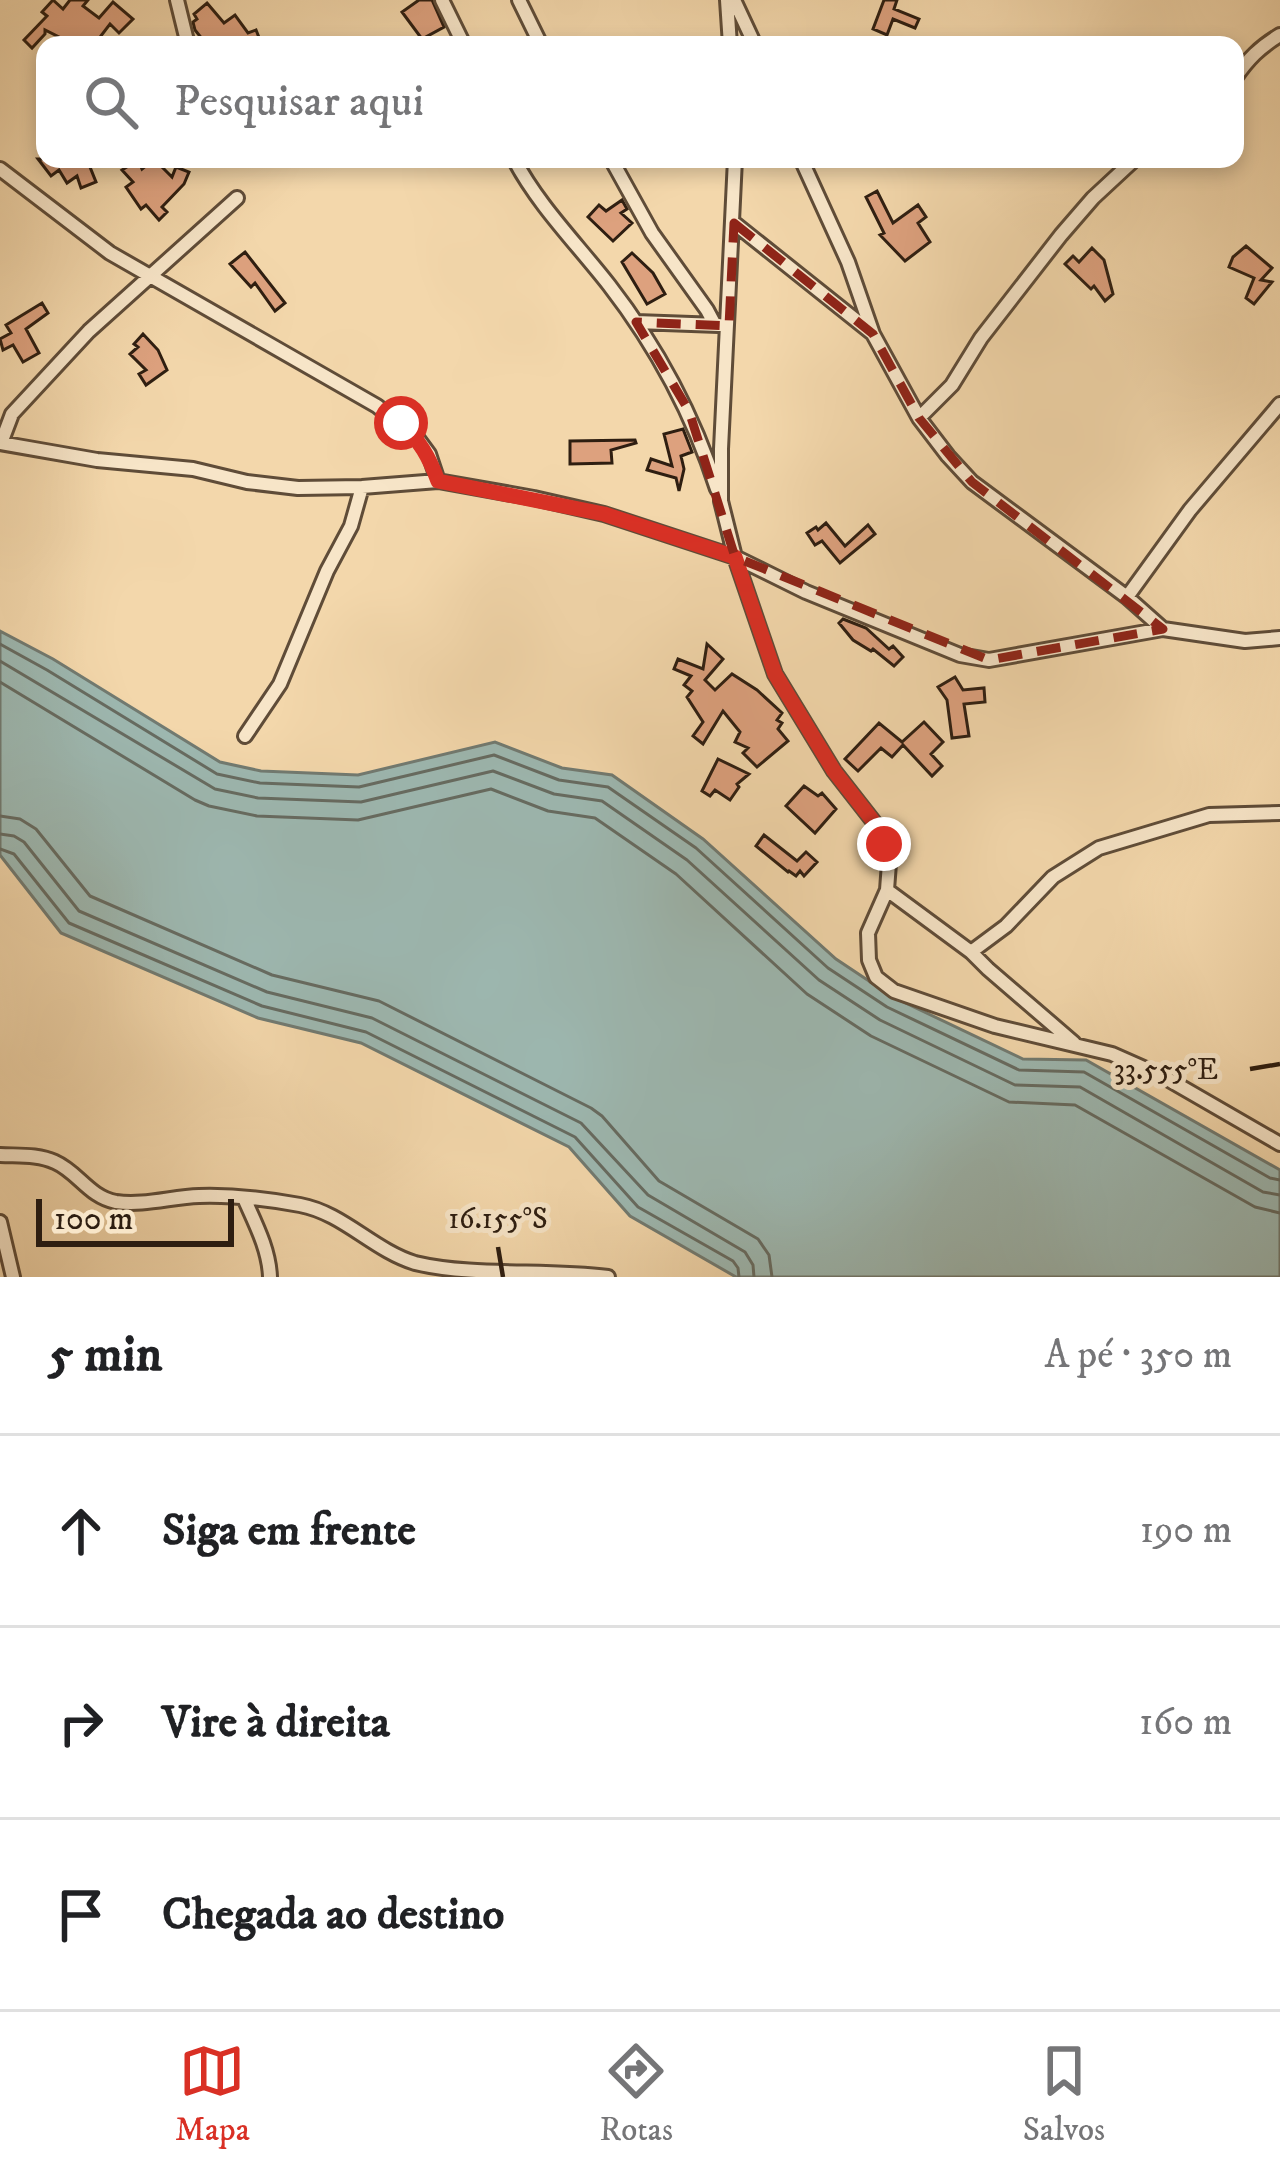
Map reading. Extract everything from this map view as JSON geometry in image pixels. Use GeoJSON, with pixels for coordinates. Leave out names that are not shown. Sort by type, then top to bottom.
{"type":"FeatureCollection","features":[{"type":"Feature","properties":{"kind":"street"},"geometry":{"type":"LineString","coordinates":[[177,0],[186,36]]}},
{"type":"Feature","properties":{"kind":"street"},"geometry":{"type":"LineString","coordinates":[[442,0],[460,36]]}},
{"type":"Feature","properties":{"kind":"street"},"geometry":{"type":"LineString","coordinates":[[519,0],[537,36]]}},
{"type":"Feature","properties":{"kind":"street"},"geometry":{"type":"LineString","coordinates":[[730,0],[730,36]]}},
{"type":"Feature","properties":{"kind":"street"},"geometry":{"type":"LineString","coordinates":[[730,0],[749,36]]}},
{"type":"Feature","properties":{"kind":"street"},"geometry":{"type":"LineString","coordinates":[[1244,64],[1280,35]]}},
{"type":"Feature","properties":{"kind":"street"},"geometry":{"type":"LineString","coordinates":[[520,168],[636,322],[689,410],[775,674],[834,771],[877,826],[889,863],[887,890],[868,933],[868,960],[876,977],[895,991],[994,1026],[1112,1054],[1164,1077],[1280,1144]]}},
{"type":"Feature","properties":{"kind":"street"},"geometry":{"type":"LineString","coordinates":[[616,168],[652,233],[722,325]]}},
{"type":"Feature","properties":{"kind":"street"},"geometry":{"type":"LineString","coordinates":[[721,501],[722,325],[734,223],[735,168]]}},
{"type":"Feature","properties":{"kind":"street"},"geometry":{"type":"LineString","coordinates":[[806,168],[848,262],[873,334],[919,418],[972,482],[1127,597],[1162,629]]}},
{"type":"Feature","properties":{"kind":"street"},"geometry":{"type":"LineString","coordinates":[[919,418],[952,385],[981,338],[1061,235],[1126,168]]}},
{"type":"Feature","properties":{"kind":"street"},"geometry":{"type":"LineString","coordinates":[[0,169],[94,242],[377,406],[418,439],[438,481]]}},
{"type":"Feature","properties":{"kind":"street"},"geometry":{"type":"LineString","coordinates":[[237,198],[89,331],[28,394],[12,414],[1,443],[298,488],[438,481],[604,514],[735,557],[806,592],[960,655],[989,660],[1162,629],[1245,641],[1280,638]]}},
{"type":"Feature","properties":{"kind":"street"},"geometry":{"type":"LineString","coordinates":[[734,223],[873,334]]}},
{"type":"Feature","properties":{"kind":"street"},"geometry":{"type":"LineString","coordinates":[[636,322],[722,325]]}},
{"type":"Feature","properties":{"kind":"street"},"geometry":{"type":"LineString","coordinates":[[1127,597],[1190,510],[1280,404]]}},
{"type":"Feature","properties":{"kind":"street"},"geometry":{"type":"LineString","coordinates":[[245,736],[280,684],[351,526],[362,488]]}},
{"type":"Feature","properties":{"kind":"street"},"geometry":{"type":"LineString","coordinates":[[971,952],[1006,926],[1053,877],[1099,848],[1209,815],[1280,813]]}},
{"type":"Feature","properties":{"kind":"street"},"geometry":{"type":"LineString","coordinates":[[887,890],[971,952],[1075,1044]]}},
{"type":"Feature","properties":{"kind":"street"},"geometry":{"type":"LineString","coordinates":[[0,1156],[58,1162],[91,1192],[116,1202],[199,1196],[305,1205],[346,1223],[412,1263],[452,1270],[608,1277]]}},
{"type":"Feature","properties":{"kind":"street"},"geometry":{"type":"LineString","coordinates":[[244,1198],[261,1237],[270,1277]]}},
{"type":"Feature","properties":{"kind":"street"},"geometry":{"type":"LineString","coordinates":[[0,1222],[13,1277]]}},
{"type":"Feature","properties":{"kind":"highlighted area"},"geometry":{"type":"Polygon","coordinates":[[[734,223],[873,334],[919,418],[972,482],[1163,629],[989,660],[735,557],[689,411],[636,322],[729,326],[734,223]]]}},
{"type":"Feature","properties":{"kind":"water"},"geometry":{"type":"Polygon","coordinates":[[[0,631],[220,762],[261,771],[358,775],[495,742],[562,768],[612,775],[703,839],[836,959],[893,997],[1023,1059],[1086,1060],[1280,1170],[1280,1277],[736,1277],[630,1216],[569,1147],[361,1043],[258,1018],[61,933],[0,855],[0,631]]]}},
{"type":"Feature","properties":{"kind":"building"},"geometry":{"type":"Polygon","coordinates":[[[53,0],[63,9],[70,0],[88,0],[83,6],[99,18],[113,2],[133,19],[119,33],[110,24],[101,36],[57,36],[45,30],[43,36],[36,36],[32,48],[24,40],[47,16],[42,12],[53,0]]]}},
{"type":"Feature","properties":{"kind":"building"},"geometry":{"type":"Polygon","coordinates":[[[419,0],[432,0],[444,27],[420,36],[402,12],[419,0]]]}},
{"type":"Feature","properties":{"kind":"building"},"geometry":{"type":"Polygon","coordinates":[[[884,0],[897,0],[894,9],[919,19],[915,28],[893,19],[887,35],[873,29],[884,0]]]}},
{"type":"Feature","properties":{"kind":"building"},"geometry":{"type":"Polygon","coordinates":[[[207,3],[224,23],[235,15],[248,33],[256,30],[258,36],[200,36],[194,14],[207,3]]]}},
{"type":"Feature","properties":{"kind":"building"},"geometry":{"type":"Polygon","coordinates":[[[45,168],[90,168],[96,182],[81,188],[77,176],[67,183],[59,170],[51,176],[45,168]]]}},
{"type":"Feature","properties":{"kind":"building"},"geometry":{"type":"Polygon","coordinates":[[[163,168],[172,177],[176,168],[189,172],[162,207],[167,212],[159,220],[146,205],[141,209],[126,187],[133,182],[122,170],[163,168]]]}},
{"type":"Feature","properties":{"kind":"building"},"geometry":{"type":"Polygon","coordinates":[[[877,191],[893,223],[918,205],[926,217],[918,223],[930,242],[905,261],[880,235],[884,233],[866,197],[877,191]]]}},
{"type":"Feature","properties":{"kind":"building"},"geometry":{"type":"Polygon","coordinates":[[[622,200],[627,209],[621,213],[632,223],[613,241],[588,217],[599,205],[606,211],[622,200]]]}},
{"type":"Feature","properties":{"kind":"building"},"geometry":{"type":"Polygon","coordinates":[[[1246,246],[1272,268],[1261,280],[1272,282],[1254,304],[1246,298],[1254,278],[1229,267],[1246,246]]]}},
{"type":"Feature","properties":{"kind":"building"},"geometry":{"type":"Polygon","coordinates":[[[1092,248],[1104,260],[1113,294],[1105,301],[1065,264],[1073,256],[1079,262],[1092,248]]]}},
{"type":"Feature","properties":{"kind":"building"},"geometry":{"type":"Polygon","coordinates":[[[245,252],[285,303],[275,311],[255,283],[251,287],[230,264],[245,252]]]}},
{"type":"Feature","properties":{"kind":"building"},"geometry":{"type":"Polygon","coordinates":[[[632,253],[653,273],[665,294],[647,304],[622,262],[632,253]]]}},
{"type":"Feature","properties":{"kind":"building"},"geometry":{"type":"Polygon","coordinates":[[[42,303],[48,313],[26,329],[39,353],[23,362],[13,345],[3,350],[0,339],[11,333],[6,325],[42,303]]]}},
{"type":"Feature","properties":{"kind":"building"},"geometry":{"type":"Polygon","coordinates":[[[143,334],[158,350],[167,370],[146,385],[139,374],[146,370],[130,354],[143,334]]]}},
{"type":"Feature","properties":{"kind":"building"},"geometry":{"type":"Polygon","coordinates":[[[683,429],[692,452],[681,456],[684,469],[679,491],[676,478],[647,470],[651,459],[672,466],[664,434],[683,429]]]}},
{"type":"Feature","properties":{"kind":"building"},"geometry":{"type":"Polygon","coordinates":[[[635,440],[611,450],[612,463],[570,464],[570,441],[635,440]]]}},
{"type":"Feature","properties":{"kind":"building"},"geometry":{"type":"Polygon","coordinates":[[[826,523],[845,546],[868,525],[875,534],[840,563],[822,541],[815,545],[807,533],[826,523]]]}},
{"type":"Feature","properties":{"kind":"building"},"geometry":{"type":"Polygon","coordinates":[[[843,619],[866,628],[903,657],[894,666],[853,640],[839,623],[843,619]]]}},
{"type":"Feature","properties":{"kind":"building"},"geometry":{"type":"Polygon","coordinates":[[[707,644],[723,659],[705,680],[715,690],[732,674],[782,713],[778,729],[788,741],[757,767],[743,753],[748,748],[735,742],[740,732],[723,711],[703,744],[693,736],[703,722],[687,697],[692,691],[684,685],[691,676],[674,669],[678,659],[703,669],[707,644]]]}},
{"type":"Feature","properties":{"kind":"building"},"geometry":{"type":"Polygon","coordinates":[[[955,677],[963,690],[984,688],[985,702],[964,704],[969,736],[952,738],[947,700],[938,687],[955,677]]]}},
{"type":"Feature","properties":{"kind":"building"},"geometry":{"type":"Polygon","coordinates":[[[924,722],[943,742],[931,754],[942,766],[932,776],[903,745],[892,757],[881,748],[858,771],[845,759],[879,723],[902,742],[924,722]]]}},
{"type":"Feature","properties":{"kind":"building"},"geometry":{"type":"Polygon","coordinates":[[[718,759],[749,774],[737,784],[730,800],[715,790],[710,796],[702,791],[718,759]]]}},
{"type":"Feature","properties":{"kind":"building"},"geometry":{"type":"Polygon","coordinates":[[[804,786],[818,796],[822,793],[836,809],[815,833],[786,806],[804,786]]]}},
{"type":"Feature","properties":{"kind":"building"},"geometry":{"type":"Polygon","coordinates":[[[764,835],[797,861],[806,852],[817,862],[804,876],[800,871],[796,876],[788,872],[756,846],[764,835]]]}},
{"type":"Feature","properties":{"kind":"route"},"geometry":{"type":"LineString","coordinates":[[401,423],[428,454],[438,481],[604,514],[735,557],[775,674],[834,771],[877,826],[884,844]]}}]}
